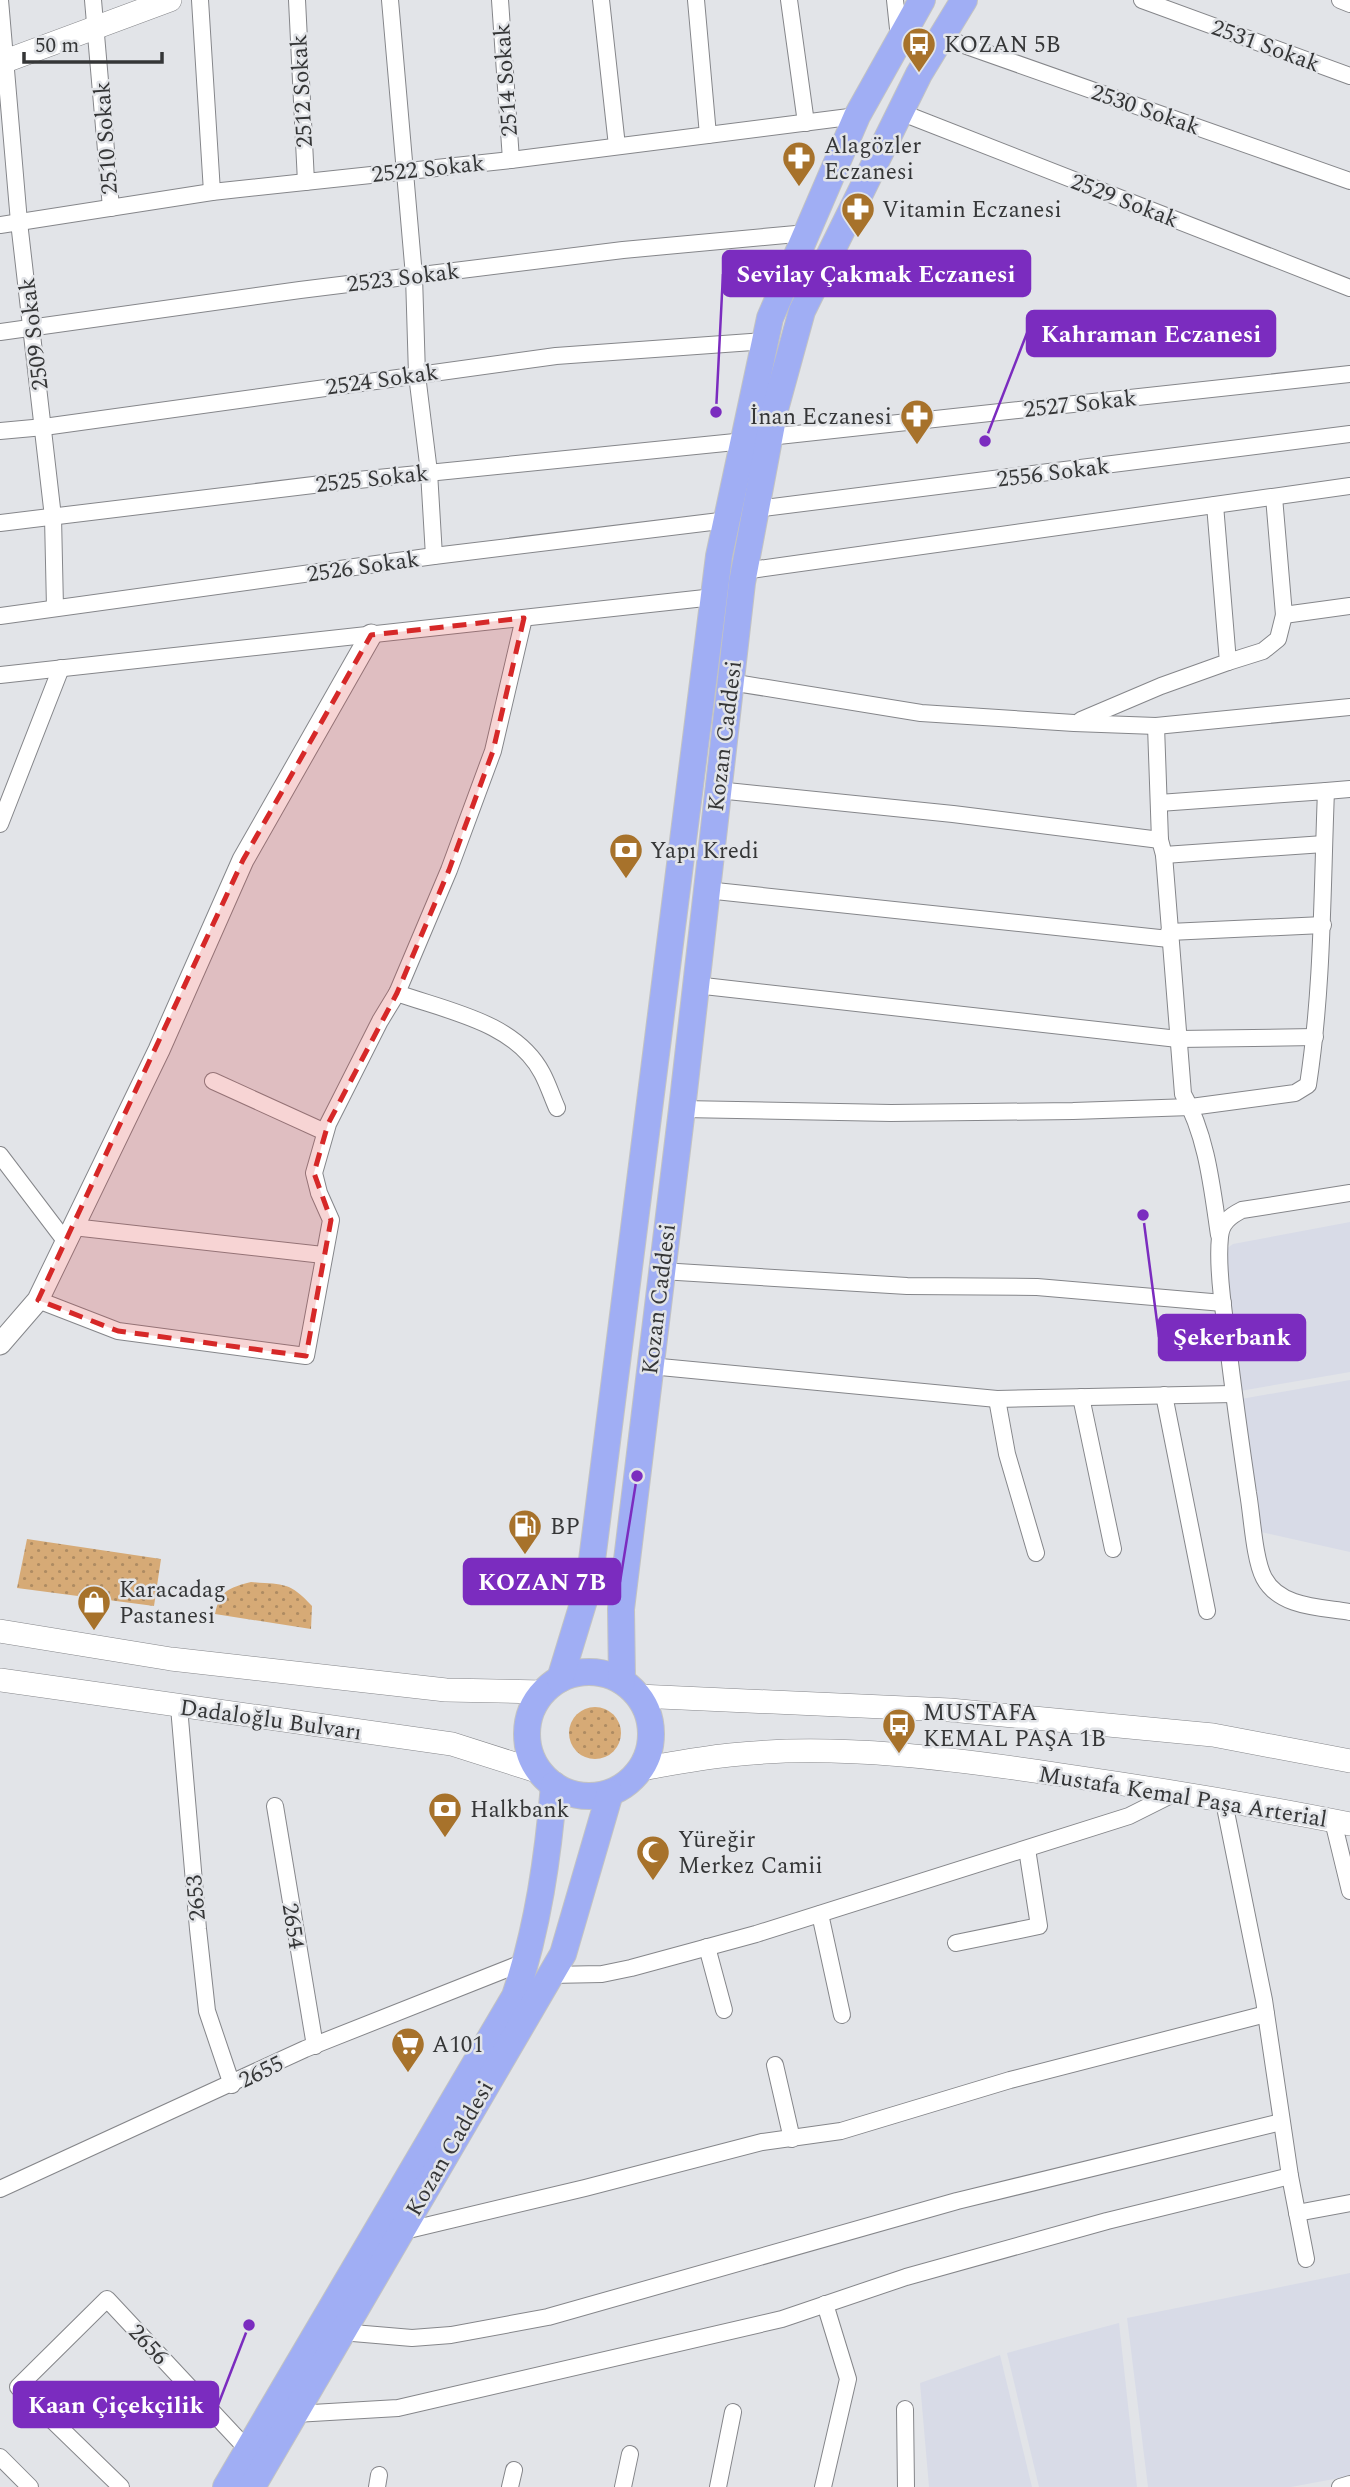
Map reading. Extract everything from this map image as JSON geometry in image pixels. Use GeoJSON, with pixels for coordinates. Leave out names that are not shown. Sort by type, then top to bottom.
{"type":"FeatureCollection","features":[{"type":"Feature","properties":{"kind":"highway","name":"Kozan Caddesi"},"geometry":{"type":"LineString","coordinates":[[630,1689],[621,1609],[682,1109],[730,682],[744,571],[756,509],[757,439],[766,341],[770,318],[857,116],[922,0]]}},
{"type":"Feature","properties":{"kind":"highway","name":"Kozan Caddesi"},"geometry":{"type":"LineString","coordinates":[[552,1686],[589,1584],[719,556],[728,520],[802,311],[900,112],[964,0]]}},
{"type":"Feature","properties":{"kind":"highway"},"geometry":{"type":"LineString","coordinates":[[581,1673],[603,1673],[630,1689],[648,1713],[651,1732],[649,1751],[640,1769],[627,1783],[610,1793],[591,1796],[571,1794],[547,1779],[530,1753],[527,1732],[532,1711],[552,1686],[581,1673]]}},
{"type":"Feature","properties":{"kind":"highway","name":"Kozan Caddesi"},"geometry":{"type":"LineString","coordinates":[[226,2487],[515,1996],[527,1961],[548,1849],[547,1779]]}},
{"type":"Feature","properties":{"kind":"highway","name":"Kozan Caddesi"},"geometry":{"type":"LineString","coordinates":[[252,2487],[563,1954],[610,1793]]}},
{"type":"Feature","properties":{"kind":"main road"},"geometry":{"type":"LineString","coordinates":[[2,62],[170,0]]}},
{"type":"Feature","properties":{"kind":"main road","name":"Dadaloğlu Bulvarı"},"geometry":{"type":"LineString","coordinates":[[0,1631],[171,1659],[446,1690],[552,1686]]}},
{"type":"Feature","properties":{"kind":"main road","name":"Dadaloğlu Bulvarı"},"geometry":{"type":"LineString","coordinates":[[0,1680],[452,1744],[547,1779]]}},
{"type":"Feature","properties":{"kind":"main road"},"geometry":{"type":"LineString","coordinates":[[630,1689],[950,1710],[1213,1735],[1350,1761]]}},
{"type":"Feature","properties":{"kind":"main road","name":"Mustafa Kemal Paşa Arterial"},"geometry":{"type":"LineString","coordinates":[[640,1769],[730,1755],[831,1751],[899,1755],[1008,1767],[1177,1792],[1342,1822]]}},
{"type":"Feature","properties":{"kind":"street","name":"2509 Sokak"},"geometry":{"type":"LineString","coordinates":[[0,0],[2,62],[53,517],[55,608]]}},
{"type":"Feature","properties":{"kind":"street","name":"2510 Sokak"},"geometry":{"type":"LineString","coordinates":[[93,0],[111,208]]}},
{"type":"Feature","properties":{"kind":"street"},"geometry":{"type":"LineString","coordinates":[[200,0],[212,191]]}},
{"type":"Feature","properties":{"kind":"street","name":"2512 Sokak"},"geometry":{"type":"LineString","coordinates":[[297,0],[306,182]]}},
{"type":"Feature","properties":{"kind":"street"},"geometry":{"type":"LineString","coordinates":[[390,0],[414,276],[417,374],[429,472],[434,556]]}},
{"type":"Feature","properties":{"kind":"street","name":"2514 Sokak"},"geometry":{"type":"LineString","coordinates":[[500,0],[511,160]]}},
{"type":"Feature","properties":{"kind":"street"},"geometry":{"type":"LineString","coordinates":[[601,0],[617,146]]}},
{"type":"Feature","properties":{"kind":"street"},"geometry":{"type":"LineString","coordinates":[[696,0],[708,135]]}},
{"type":"Feature","properties":{"kind":"street"},"geometry":{"type":"LineString","coordinates":[[789,0],[806,122]]}},
{"type":"Feature","properties":{"kind":"street"},"geometry":{"type":"LineString","coordinates":[[895,0],[900,40]]}},
{"type":"Feature","properties":{"kind":"street","name":"2531 Sokak"},"geometry":{"type":"LineString","coordinates":[[1142,0],[1350,76]]}},
{"type":"Feature","properties":{"kind":"street"},"geometry":{"type":"LineString","coordinates":[[1339,0],[1350,4]]}},
{"type":"Feature","properties":{"kind":"street","name":"2530 Sokak"},"geometry":{"type":"LineString","coordinates":[[941,37],[1350,181]]}},
{"type":"Feature","properties":{"kind":"street","name":"2529 Sokak"},"geometry":{"type":"LineString","coordinates":[[900,112],[1350,288]]}},
{"type":"Feature","properties":{"kind":"street","name":"2522 Sokak"},"geometry":{"type":"LineString","coordinates":[[0,225],[212,191],[511,160],[857,116]]}},
{"type":"Feature","properties":{"kind":"street","name":"2523 Sokak"},"geometry":{"type":"LineString","coordinates":[[0,332],[300,290],[623,250],[807,233]]}},
{"type":"Feature","properties":{"kind":"street","name":"2524 Sokak"},"geometry":{"type":"LineString","coordinates":[[0,431],[556,356],[766,341]]}},
{"type":"Feature","properties":{"kind":"street","name":"2527 Sokak"},"geometry":{"type":"LineString","coordinates":[[757,439],[1350,374]]}},
{"type":"Feature","properties":{"kind":"street","name":"2556 Sokak"},"geometry":{"type":"LineString","coordinates":[[756,509],[1350,434]]}},
{"type":"Feature","properties":{"kind":"street","name":"2525 Sokak"},"geometry":{"type":"LineString","coordinates":[[0,523],[429,472],[757,439]]}},
{"type":"Feature","properties":{"kind":"street"},"geometry":{"type":"LineString","coordinates":[[744,571],[1350,485]]}},
{"type":"Feature","properties":{"kind":"street"},"geometry":{"type":"LineString","coordinates":[[1074,723],[1161,686],[1263,651],[1278,639],[1284,615],[1275,496]]}},
{"type":"Feature","properties":{"kind":"street"},"geometry":{"type":"LineString","coordinates":[[1215,505],[1228,663]]}},
{"type":"Feature","properties":{"kind":"street","name":"2526 Sokak"},"geometry":{"type":"LineString","coordinates":[[0,616],[434,556],[728,520]]}},
{"type":"Feature","properties":{"kind":"street"},"geometry":{"type":"LineString","coordinates":[[0,675],[714,597]]}},
{"type":"Feature","properties":{"kind":"street"},"geometry":{"type":"LineString","coordinates":[[1284,615],[1350,606]]}},
{"type":"Feature","properties":{"kind":"street"},"geometry":{"type":"LineString","coordinates":[[38,1300],[118,1331],[306,1356],[331,1220],[319,1193],[314,1173],[325,1132],[380,1021],[397,993],[449,870],[493,751],[524,618]]}},
{"type":"Feature","properties":{"kind":"street"},"geometry":{"type":"LineString","coordinates":[[0,1343],[38,1300],[159,1050],[243,860],[371,635]]}},
{"type":"Feature","properties":{"kind":"street"},"geometry":{"type":"LineString","coordinates":[[0,824],[61,668]]}},
{"type":"Feature","properties":{"kind":"street"},"geometry":{"type":"LineString","coordinates":[[730,682],[921,713],[1074,723],[1156,726],[1350,707]]}},
{"type":"Feature","properties":{"kind":"street"},"geometry":{"type":"LineString","coordinates":[[1156,726],[1162,847],[1183,1094],[1191,1107],[1208,1163],[1220,1237],[1223,1303],[1233,1394],[1257,1549],[1264,1577],[1279,1595],[1296,1603],[1350,1612]]}},
{"type":"Feature","properties":{"kind":"street"},"geometry":{"type":"LineString","coordinates":[[1160,803],[1350,789]]}},
{"type":"Feature","properties":{"kind":"street"},"geometry":{"type":"LineString","coordinates":[[717,790],[953,814],[1162,847],[1324,844]]}},
{"type":"Feature","properties":{"kind":"street"},"geometry":{"type":"LineString","coordinates":[[682,1109],[891,1113],[1191,1107],[1295,1093],[1308,1085],[1315,1037],[1323,925],[1326,791]]}},
{"type":"Feature","properties":{"kind":"street"},"geometry":{"type":"LineString","coordinates":[[706,890],[1169,935],[1323,925]]}},
{"type":"Feature","properties":{"kind":"street"},"geometry":{"type":"LineString","coordinates":[[695,985],[1178,1039],[1315,1037]]}},
{"type":"Feature","properties":{"kind":"street"},"geometry":{"type":"LineString","coordinates":[[397,993],[492,1027],[517,1042],[541,1071],[557,1108]]}},
{"type":"Feature","properties":{"kind":"street"},"geometry":{"type":"LineString","coordinates":[[213,1081],[325,1132]]}},
{"type":"Feature","properties":{"kind":"street"},"geometry":{"type":"LineString","coordinates":[[0,1155],[69,1234],[323,1255]]}},
{"type":"Feature","properties":{"kind":"street"},"geometry":{"type":"LineString","coordinates":[[1220,1237],[1223,1225],[1231,1216],[1242,1210],[1350,1193]]}},
{"type":"Feature","properties":{"kind":"street"},"geometry":{"type":"LineString","coordinates":[[661,1271],[907,1286],[1037,1287],[1223,1303]]}},
{"type":"Feature","properties":{"kind":"street"},"geometry":{"type":"LineString","coordinates":[[650,1366],[997,1399],[1233,1394]]}},
{"type":"Feature","properties":{"kind":"street"},"geometry":{"type":"LineString","coordinates":[[1164,1395],[1207,1611]]}},
{"type":"Feature","properties":{"kind":"street"},"geometry":{"type":"LineString","coordinates":[[1081,1397],[1113,1549]]}},
{"type":"Feature","properties":{"kind":"street"},"geometry":{"type":"LineString","coordinates":[[997,1399],[1007,1454],[1036,1553]]}},
{"type":"Feature","properties":{"kind":"street","name":"2653"},"geometry":{"type":"LineString","coordinates":[[179,1707],[207,2011],[232,2085]]}},
{"type":"Feature","properties":{"kind":"street"},"geometry":{"type":"LineString","coordinates":[[550,1975],[602,1974],[707,1947],[1129,1816],[1177,1792]]}},
{"type":"Feature","properties":{"kind":"street"},"geometry":{"type":"LineString","coordinates":[[1224,1802],[1266,2014],[1281,2122],[1306,2259]]}},
{"type":"Feature","properties":{"kind":"street","name":"2654"},"geometry":{"type":"LineString","coordinates":[[275,1806],[315,2046]]}},
{"type":"Feature","properties":{"kind":"street"},"geometry":{"type":"LineString","coordinates":[[1342,1822],[1350,1891]]}},
{"type":"Feature","properties":{"kind":"street"},"geometry":{"type":"LineString","coordinates":[[956,1943],[1040,1926],[1027,1849]]}},
{"type":"Feature","properties":{"kind":"street"},"geometry":{"type":"LineString","coordinates":[[820,1914],[842,2015]]}},
{"type":"Feature","properties":{"kind":"street"},"geometry":{"type":"LineString","coordinates":[[707,1947],[724,2010]]}},
{"type":"Feature","properties":{"kind":"street","name":"2655"},"geometry":{"type":"LineString","coordinates":[[0,2189],[315,2046],[527,1961]]}},
{"type":"Feature","properties":{"kind":"street"},"geometry":{"type":"LineString","coordinates":[[400,2232],[750,2145],[841,2131],[1010,2080],[1266,2014]]}},
{"type":"Feature","properties":{"kind":"street"},"geometry":{"type":"LineString","coordinates":[[775,2065],[792,2139]]}},
{"type":"Feature","properties":{"kind":"street"},"geometry":{"type":"LineString","coordinates":[[341,2332],[412,2338],[548,2317],[957,2201],[1281,2122]]}},
{"type":"Feature","properties":{"kind":"street"},"geometry":{"type":"LineString","coordinates":[[295,2414],[398,2408],[782,2319],[906,2277],[1094,2224],[1290,2176]]}},
{"type":"Feature","properties":{"kind":"street"},"geometry":{"type":"LineString","coordinates":[[1297,2213],[1350,2203]]}},
{"type":"Feature","properties":{"kind":"street","name":"2656"},"geometry":{"type":"LineString","coordinates":[[121,2487],[18,2387],[107,2300],[248,2450]]}},
{"type":"Feature","properties":{"kind":"street"},"geometry":{"type":"LineString","coordinates":[[823,2487],[848,2379],[825,2304]]}},
{"type":"Feature","properties":{"kind":"street"},"geometry":{"type":"LineString","coordinates":[[905,2409],[906,2487]]}},
{"type":"Feature","properties":{"kind":"street"},"geometry":{"type":"LineString","coordinates":[[718,2487],[733,2412]]}},
{"type":"Feature","properties":{"kind":"street"},"geometry":{"type":"LineString","coordinates":[[623,2487],[630,2454]]}},
{"type":"Feature","properties":{"kind":"street"},"geometry":{"type":"LineString","coordinates":[[0,2457],[30,2487]]}},
{"type":"Feature","properties":{"kind":"street"},"geometry":{"type":"LineString","coordinates":[[510,2487],[514,2470]]}},
{"type":"Feature","properties":{"kind":"street"},"geometry":{"type":"LineString","coordinates":[[1340,2487],[1350,2484]]}},
{"type":"Feature","properties":{"kind":"highlighted area"},"geometry":{"type":"Polygon","coordinates":[[[524,618],[493,751],[449,870],[397,993],[328,1124],[314,1173],[331,1220],[306,1356],[118,1331],[38,1300],[243,860],[371,635],[524,618]]]}},
{"type":"Feature","properties":{"kind":"shaded area"},"geometry":{"type":"Polygon","coordinates":[[[1350,1222],[1350,1372],[1240,1391],[1222,1252],[1233,1244],[1350,1222]]]}},
{"type":"Feature","properties":{"kind":"shaded area"},"geometry":{"type":"Polygon","coordinates":[[[1350,1380],[1350,1552],[1252,1530],[1241,1399],[1350,1380]]]}},
{"type":"Feature","properties":{"kind":"shaded area"},"geometry":{"type":"Polygon","coordinates":[[[27,1539],[161,1559],[154,1606],[17,1588],[27,1539]]]}},
{"type":"Feature","properties":{"kind":"shaded area"},"geometry":{"type":"Polygon","coordinates":[[[251,1582],[279,1584],[297,1592],[312,1606],[311,1629],[215,1614],[227,1591],[251,1582]]]}},
{"type":"Feature","properties":{"kind":"shaded area"},"geometry":{"type":"Polygon","coordinates":[[[595,1707],[614,1714],[621,1733],[614,1752],[595,1759],[576,1752],[569,1733],[576,1714],[595,1707]]]}},
{"type":"Feature","properties":{"kind":"shaded area"},"geometry":{"type":"Polygon","coordinates":[[[1350,2273],[1350,2476],[1291,2487],[1148,2487],[1127,2318],[1350,2273]]]}},
{"type":"Feature","properties":{"kind":"shaded area"},"geometry":{"type":"Polygon","coordinates":[[[1119,2323],[1137,2487],[1039,2487],[1007,2353],[1119,2323]]]}},
{"type":"Feature","properties":{"kind":"shaded area"},"geometry":{"type":"Polygon","coordinates":[[[1000,2355],[1032,2487],[929,2487],[920,2383],[1000,2355]]]}},
{"type":"Feature","properties":{"kind":"place","name":"KOZAN 5B"},"geometry":{"type":"Point","coordinates":[919,74]}},
{"type":"Feature","properties":{"kind":"place","name":"Alagözler Eczanesi"},"geometry":{"type":"Point","coordinates":[799,188]}},
{"type":"Feature","properties":{"kind":"place","name":"Vitamin Eczanesi"},"geometry":{"type":"Point","coordinates":[858,239]}},
{"type":"Feature","properties":{"kind":"place","name":"Sevilay Çakmak Eczanesi"},"geometry":{"type":"Point","coordinates":[716,412]}},
{"type":"Feature","properties":{"kind":"place","name":"Kahraman Eczanesi"},"geometry":{"type":"Point","coordinates":[985,441]}},
{"type":"Feature","properties":{"kind":"place","name":"İnan Eczanesi"},"geometry":{"type":"Point","coordinates":[917,446]}},
{"type":"Feature","properties":{"kind":"place","name":"Yapı Kredi"},"geometry":{"type":"Point","coordinates":[626,880]}},
{"type":"Feature","properties":{"kind":"place","name":"Şekerbank"},"geometry":{"type":"Point","coordinates":[1143,1215]}},
{"type":"Feature","properties":{"kind":"place","name":"KOZAN 7B"},"geometry":{"type":"Point","coordinates":[637,1476]}},
{"type":"Feature","properties":{"kind":"place","name":"BP"},"geometry":{"type":"Point","coordinates":[525,1556]}},
{"type":"Feature","properties":{"kind":"place","name":"Karacadag Pastanesi"},"geometry":{"type":"Point","coordinates":[94,1632]}},
{"type":"Feature","properties":{"kind":"place","name":"MUSTAFA KEMAL PAŞA 1B"},"geometry":{"type":"Point","coordinates":[899,1755]}},
{"type":"Feature","properties":{"kind":"place","name":"Halkbank"},"geometry":{"type":"Point","coordinates":[445,1839]}},
{"type":"Feature","properties":{"kind":"place","name":"Yüreğir Merkez Camii"},"geometry":{"type":"Point","coordinates":[653,1882]}},
{"type":"Feature","properties":{"kind":"place","name":"A101"},"geometry":{"type":"Point","coordinates":[408,2074]}},
{"type":"Feature","properties":{"kind":"place","name":"Kaan Çiçekçilik"},"geometry":{"type":"Point","coordinates":[249,2325]}}]}
